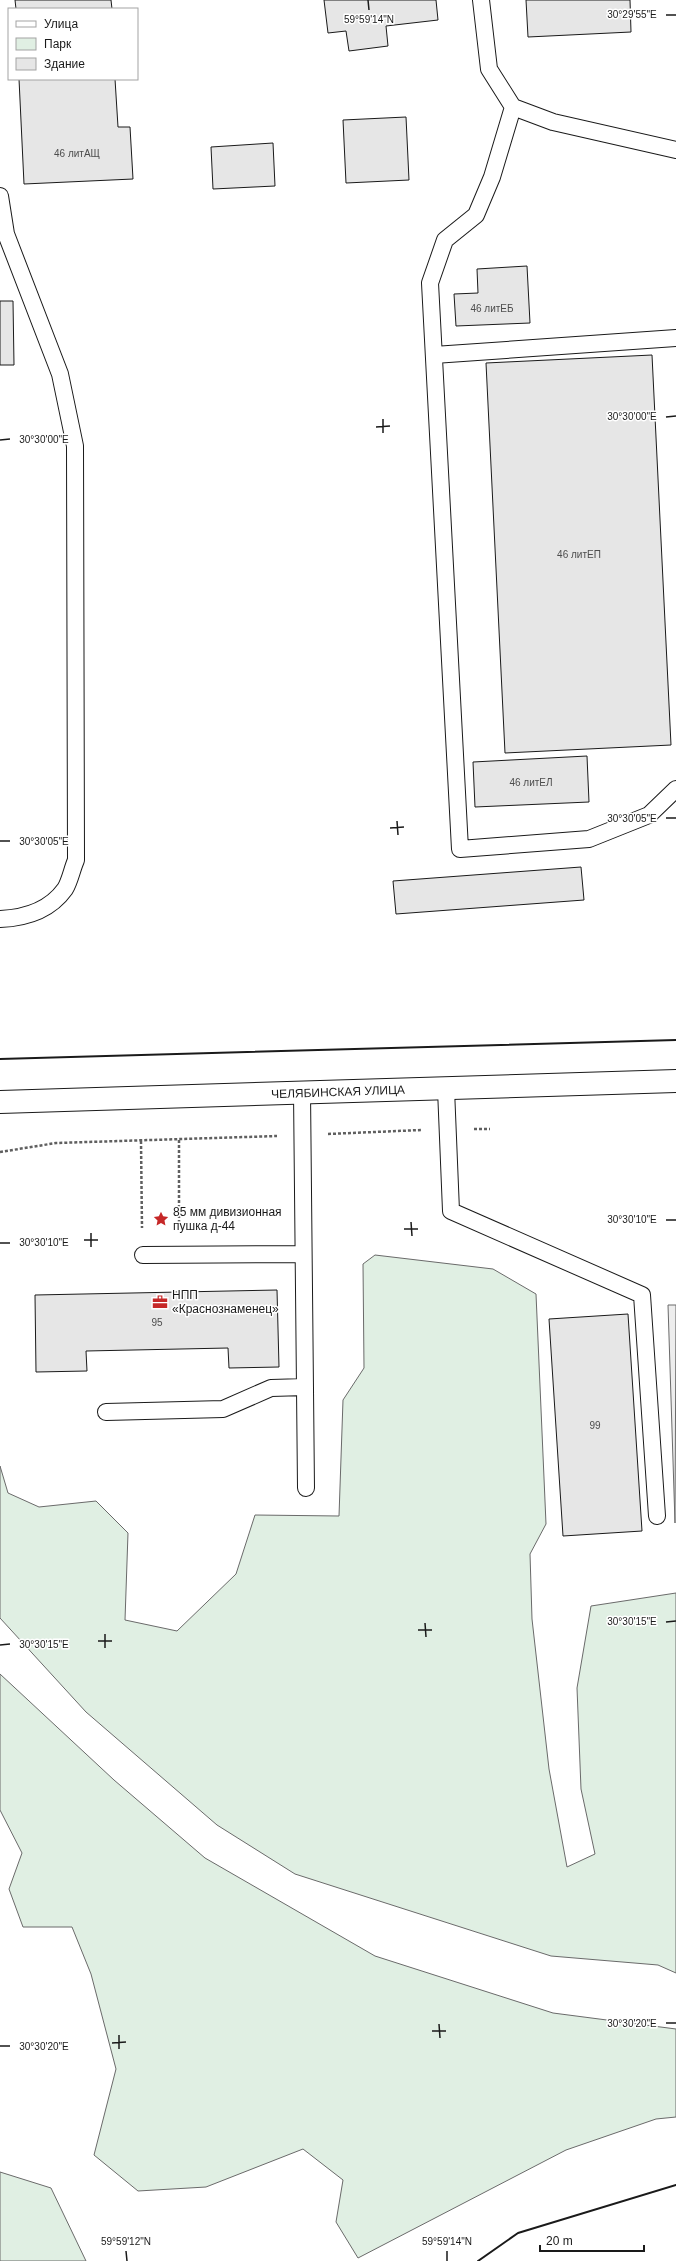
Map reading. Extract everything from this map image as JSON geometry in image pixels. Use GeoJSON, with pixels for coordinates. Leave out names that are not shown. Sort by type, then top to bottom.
{"type":"FeatureCollection","features":[{"type":"Feature","properties":{"kind":"street","name":"ЧЕЛЯБИНСКАЯ УЛИЦА"},"geometry":{"type":"LineString","coordinates":[[0,1102],[676,1081]]}},
{"type":"Feature","properties":{"kind":"lane"},"geometry":{"type":"LineString","coordinates":[[481,0],[489,69],[513,107],[553,122],[676,150]]}},
{"type":"Feature","properties":{"kind":"lane"},"geometry":{"type":"LineString","coordinates":[[513,107],[492,177],[476,215],[445,240],[430,283],[460,849],[589,839],[649,815],[676,789]]}},
{"type":"Feature","properties":{"kind":"lane"},"geometry":{"type":"LineString","coordinates":[[0,196],[3,234],[60,374],[75,446],[76,860],[66,888],[47,908],[12,919],[0,919]]}},
{"type":"Feature","properties":{"kind":"lane"},"geometry":{"type":"LineString","coordinates":[[434,355],[676,338]]}},
{"type":"Feature","properties":{"kind":"lane"},"geometry":{"type":"LineString","coordinates":[[446,1088],[451,1211],[642,1295],[657,1516]]}},
{"type":"Feature","properties":{"kind":"lane"},"geometry":{"type":"LineString","coordinates":[[302,1092],[302,1254],[306,1488]]}},
{"type":"Feature","properties":{"kind":"lane"},"geometry":{"type":"LineString","coordinates":[[142,1255],[302,1254]]}},
{"type":"Feature","properties":{"kind":"lane"},"geometry":{"type":"LineString","coordinates":[[106,1412],[223,1409],[271,1388],[305,1387]]}},
{"type":"Feature","properties":{"kind":"path"},"geometry":{"type":"LineString","coordinates":[[179,1254],[180,1140]]}},
{"type":"Feature","properties":{"kind":"path"},"geometry":{"type":"LineString","coordinates":[[0,1152],[56,1144],[126,1141]]}},
{"type":"Feature","properties":{"kind":"path"},"geometry":{"type":"LineString","coordinates":[[141,1141],[142,1255]]}},
{"type":"Feature","properties":{"kind":"green space"},"geometry":{"type":"Polygon","coordinates":[[[375,1255],[493,1269],[536,1294],[546,1524],[530,1554],[532,1619],[549,1769],[567,1867],[595,1854],[581,1789],[577,1688],[591,1606],[676,1593],[676,1973],[658,1965],[551,1956],[295,1874],[217,1825],[86,1712],[0,1618],[0,1466],[8,1493],[39,1507],[96,1501],[128,1533],[125,1620],[177,1631],[236,1574],[255,1515],[339,1516],[343,1400],[364,1368],[363,1264],[375,1255]]]}},
{"type":"Feature","properties":{"kind":"green space"},"geometry":{"type":"Polygon","coordinates":[[[0,1674],[114,1780],[205,1858],[375,1956],[553,2013],[676,2029],[676,2117],[656,2119],[566,2150],[358,2258],[336,2222],[343,2180],[303,2149],[206,2187],[138,2191],[94,2155],[116,2069],[91,1974],[72,1927],[23,1927],[9,1889],[22,1853],[0,1810],[0,1674]]]}},
{"type":"Feature","properties":{"kind":"green space"},"geometry":{"type":"Polygon","coordinates":[[[0,2172],[51,2188],[86,2261],[0,2261],[0,2172]]]}},
{"type":"Feature","properties":{"kind":"shaded area"},"geometry":{"type":"Polygon","coordinates":[[[668,1305],[676,1305],[675,1523],[668,1305]]]}},
{"type":"Feature","properties":{"kind":"building"},"geometry":{"type":"Polygon","coordinates":[[[15,0],[111,0],[112,8],[16,8],[15,0]]]}},
{"type":"Feature","properties":{"kind":"building"},"geometry":{"type":"Polygon","coordinates":[[[324,0],[436,0],[438,20],[386,26],[388,46],[349,51],[346,31],[328,33],[324,0]]]}},
{"type":"Feature","properties":{"kind":"building"},"geometry":{"type":"Polygon","coordinates":[[[526,0],[630,0],[631,32],[528,37],[526,0]]]}},
{"type":"Feature","properties":{"kind":"building"},"geometry":{"type":"Polygon","coordinates":[[[19,80],[115,80],[118,127],[130,127],[133,179],[24,184],[19,80]]]}},
{"type":"Feature","properties":{"kind":"building"},"geometry":{"type":"Polygon","coordinates":[[[406,117],[409,180],[346,183],[343,120],[406,117]]]}},
{"type":"Feature","properties":{"kind":"building"},"geometry":{"type":"Polygon","coordinates":[[[273,143],[275,186],[213,189],[211,147],[273,143]]]}},
{"type":"Feature","properties":{"kind":"building"},"geometry":{"type":"Polygon","coordinates":[[[527,266],[530,323],[456,326],[454,294],[478,293],[477,269],[527,266]]]}},
{"type":"Feature","properties":{"kind":"building"},"geometry":{"type":"Polygon","coordinates":[[[0,301],[13,301],[14,365],[0,365],[0,301]]]}},
{"type":"Feature","properties":{"kind":"building"},"geometry":{"type":"Polygon","coordinates":[[[652,355],[671,745],[505,753],[486,363],[652,355]]]}},
{"type":"Feature","properties":{"kind":"building"},"geometry":{"type":"Polygon","coordinates":[[[587,756],[589,802],[475,807],[473,762],[587,756]]]}},
{"type":"Feature","properties":{"kind":"building"},"geometry":{"type":"Polygon","coordinates":[[[581,867],[584,900],[396,914],[393,881],[581,867]]]}},
{"type":"Feature","properties":{"kind":"building"},"geometry":{"type":"Polygon","coordinates":[[[277,1290],[279,1367],[229,1368],[228,1348],[86,1351],[87,1371],[36,1372],[35,1295],[277,1290]]]}},
{"type":"Feature","properties":{"kind":"building"},"geometry":{"type":"Polygon","coordinates":[[[628,1314],[642,1531],[563,1536],[549,1319],[628,1314]]]}},
{"type":"Feature","properties":{"kind":"wall"},"geometry":{"type":"LineString","coordinates":[[0,1059],[676,1040]]}},
{"type":"Feature","properties":{"kind":"wall"},"geometry":{"type":"LineString","coordinates":[[478,2261],[518,2233],[676,2185]]}},
{"type":"Feature","properties":{"kind":"place","name":"85 мм дивизионная пушка д-44"},"geometry":{"type":"Point","coordinates":[161,1219]}},
{"type":"Feature","properties":{"kind":"place","name":"НПП «Краснознаменец»"},"geometry":{"type":"Point","coordinates":[160,1302]}}]}
